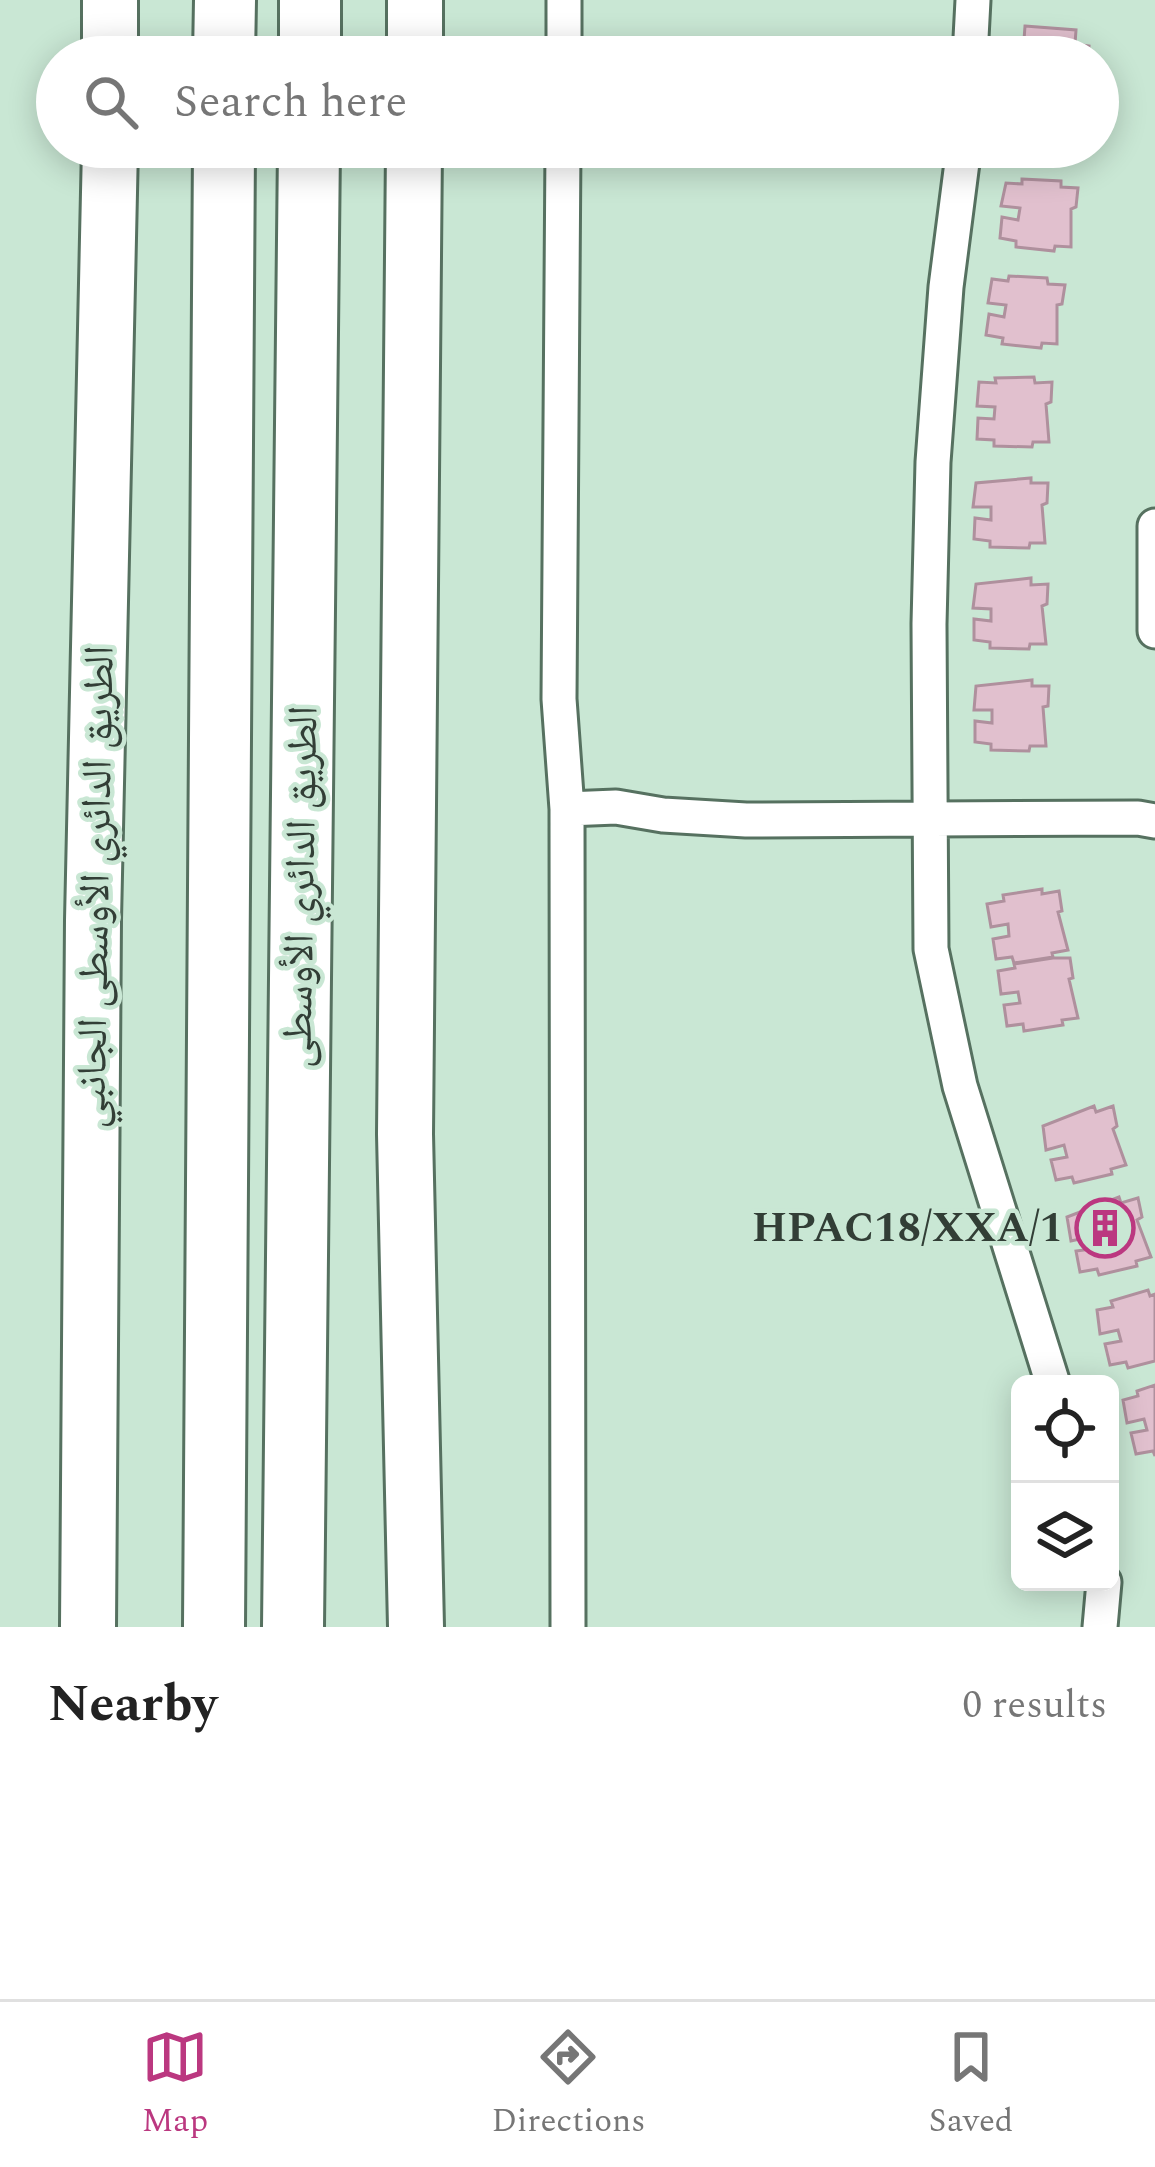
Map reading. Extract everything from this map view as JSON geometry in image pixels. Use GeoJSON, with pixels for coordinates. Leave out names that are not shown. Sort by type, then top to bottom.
{"type":"FeatureCollection","features":[{"type":"Feature","properties":{"kind":"highway"},"geometry":{"type":"LineString","coordinates":[[110,0],[110,36]]}},
{"type":"Feature","properties":{"kind":"highway"},"geometry":{"type":"LineString","coordinates":[[224,36],[225,0]]}},
{"type":"Feature","properties":{"kind":"highway"},"geometry":{"type":"LineString","coordinates":[[310,0],[310,36]]}},
{"type":"Feature","properties":{"kind":"highway"},"geometry":{"type":"LineString","coordinates":[[415,0],[415,36]]}},
{"type":"Feature","properties":{"kind":"highway","name":"الطريق الدائري الأوسطى الجانبي"},"geometry":{"type":"LineString","coordinates":[[88,1627],[93,920],[110,168]]}},
{"type":"Feature","properties":{"kind":"highway","name":"الطريق الدائري الأوسطى"},"geometry":{"type":"LineString","coordinates":[[214,1627],[224,168]]}},
{"type":"Feature","properties":{"kind":"highway","name":"الطريق الدائري الأوسطى"},"geometry":{"type":"LineString","coordinates":[[293,1627],[309,168]]}},
{"type":"Feature","properties":{"kind":"highway"},"geometry":{"type":"LineString","coordinates":[[414,168],[404,1134],[416,1627]]}},
{"type":"Feature","properties":{"kind":"street"},"geometry":{"type":"LineString","coordinates":[[564,0],[564,36]]}},
{"type":"Feature","properties":{"kind":"street"},"geometry":{"type":"LineString","coordinates":[[971,36],[973,0]]}},
{"type":"Feature","properties":{"kind":"street"},"geometry":{"type":"LineString","coordinates":[[563,168],[560,699],[567,809],[568,1627]]}},
{"type":"Feature","properties":{"kind":"street"},"geometry":{"type":"LineString","coordinates":[[961,168],[946,287],[933,462],[931,949],[945,1028],[1050,1375]]}},
{"type":"Feature","properties":{"kind":"street"},"geometry":{"type":"LineString","coordinates":[[1155,526],[1155,631]]}},
{"type":"Feature","properties":{"kind":"street"},"geometry":{"type":"LineString","coordinates":[[567,809],[616,807],[746,820],[1155,821]]}},
{"type":"Feature","properties":{"kind":"street"},"geometry":{"type":"LineString","coordinates":[[1100,1627],[1102,1591]]}},
{"type":"Feature","properties":{"kind":"building"},"geometry":{"type":"Polygon","coordinates":[[[1025,26],[1076,30],[1076,36],[1024,36],[1025,26]]]}},
{"type":"Feature","properties":{"kind":"building"},"geometry":{"type":"Polygon","coordinates":[[[1022,179],[1061,181],[1061,187],[1078,188],[1076,207],[1071,209],[1071,247],[1055,246],[1054,251],[1016,247],[1016,241],[1000,238],[1002,217],[1018,220],[1020,208],[1001,206],[1006,183],[1022,184],[1022,179]]]}},
{"type":"Feature","properties":{"kind":"building"},"geometry":{"type":"Polygon","coordinates":[[[1009,276],[1047,278],[1048,284],[1065,285],[1062,304],[1057,305],[1057,344],[1042,343],[1041,348],[1002,344],[1003,338],[986,335],[989,314],[1004,317],[1006,305],[988,303],[992,279],[1008,281],[1009,276]]]}},
{"type":"Feature","properties":{"kind":"building"},"geometry":{"type":"Polygon","coordinates":[[[1034,377],[1035,383],[1052,382],[1051,402],[1046,404],[1049,442],[1033,442],[1032,447],[994,446],[994,440],[977,439],[978,418],[994,419],[995,407],[977,406],[979,382],[1034,377]]]}},
{"type":"Feature","properties":{"kind":"building"},"geometry":{"type":"Polygon","coordinates":[[[1031,478],[1031,483],[1048,483],[1047,503],[1042,505],[1045,543],[1030,543],[1029,548],[990,547],[990,541],[974,539],[975,518],[991,520],[991,507],[973,507],[976,483],[1031,478]]]}},
{"type":"Feature","properties":{"kind":"building"},"geometry":{"type":"Polygon","coordinates":[[[1031,578],[1031,585],[1048,584],[1047,604],[1042,606],[1046,644],[1030,644],[1029,649],[990,648],[990,642],[974,640],[974,619],[991,621],[991,609],[973,608],[976,584],[1031,578]]]}},
{"type":"Feature","properties":{"kind":"building"},"geometry":{"type":"Polygon","coordinates":[[[1032,680],[1032,686],[1049,686],[1048,706],[1043,707],[1046,746],[1030,746],[1029,751],[991,750],[991,744],[975,742],[975,721],[992,723],[992,710],[974,710],[976,686],[1032,680]]]}},
{"type":"Feature","properties":{"kind":"building"},"geometry":{"type":"Polygon","coordinates":[[[1042,889],[1042,894],[1059,891],[1062,911],[1058,912],[1068,950],[1014,963],[1012,957],[996,959],[993,939],[1009,936],[1008,924],[991,927],[987,904],[1004,901],[1003,895],[1042,889]]]}},
{"type":"Feature","properties":{"kind":"building"},"geometry":{"type":"Polygon","coordinates":[[[1070,958],[1073,978],[1069,979],[1078,1018],[1024,1031],[1023,1024],[1007,1026],[1004,1005],[1020,1003],[1018,992],[1001,994],[998,971],[1070,958]]]}},
{"type":"Feature","properties":{"kind":"building","name":"HPAC18/XXA/1"},"geometry":{"type":"Polygon","coordinates":[[[1094,1106],[1096,1112],[1113,1106],[1117,1126],[1113,1129],[1126,1165],[1111,1169],[1112,1174],[1074,1183],[1072,1177],[1056,1180],[1051,1160],[1067,1157],[1064,1145],[1046,1150],[1043,1126],[1094,1106]]]}},
{"type":"Feature","properties":{"kind":"building","name":"HPAC18/XXA/1"},"geometry":{"type":"Polygon","coordinates":[[[1119,1197],[1121,1203],[1138,1198],[1142,1217],[1137,1220],[1151,1257],[1136,1261],[1137,1266],[1099,1275],[1097,1269],[1080,1272],[1076,1251],[1092,1249],[1089,1237],[1071,1241],[1067,1217],[1119,1197]]]}},
{"type":"Feature","properties":{"kind":"building","name":"HPAC18/XXA/1"},"geometry":{"type":"Polygon","coordinates":[[[1148,1290],[1150,1296],[1155,1294],[1155,1361],[1128,1368],[1126,1362],[1110,1365],[1105,1344],[1121,1341],[1118,1330],[1100,1334],[1097,1310],[1148,1290]]]}},
{"type":"Feature","properties":{"kind":"building"},"geometry":{"type":"Polygon","coordinates":[[[1155,1385],[1155,1456],[1153,1451],[1136,1454],[1131,1433],[1147,1430],[1144,1419],[1127,1423],[1123,1400],[1155,1385]]]}},
{"type":"Feature","properties":{"kind":"place","name":"HPAC18/XXA/1"},"geometry":{"type":"Point","coordinates":[1105,1228]}}]}
